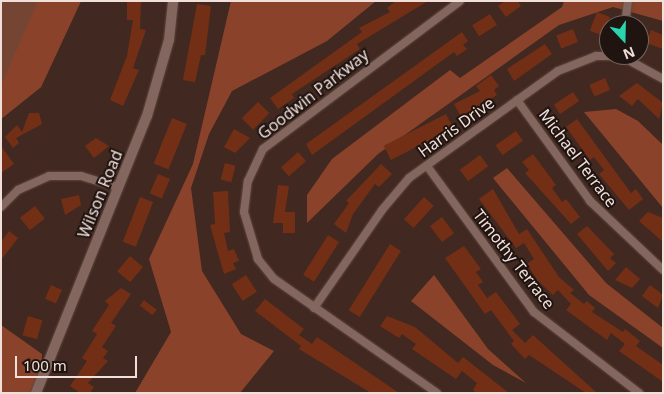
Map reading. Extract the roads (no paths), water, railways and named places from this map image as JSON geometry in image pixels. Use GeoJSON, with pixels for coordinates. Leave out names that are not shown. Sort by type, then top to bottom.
{"type":"FeatureCollection","features":[{"type":"Feature","properties":{"kind":"street","name":"Wilson Road"},"geometry":{"type":"LineString","coordinates":[[36,393],[163,68],[173,1]]}},
{"type":"Feature","properties":{"kind":"street","name":"Goodwin Parkway"},"geometry":{"type":"LineString","coordinates":[[437,393],[274,279],[258,259],[244,212],[255,162],[278,135],[460,1]]}},
{"type":"Feature","properties":{"kind":"street"},"geometry":{"type":"LineString","coordinates":[[626,15],[628,1]]}},
{"type":"Feature","properties":{"kind":"street","name":"Harris Drive"},"geometry":{"type":"LineString","coordinates":[[314,308],[382,210],[426,166],[517,100],[574,63],[599,59]]}},
{"type":"Feature","properties":{"kind":"street","name":"Harris Drive"},"geometry":{"type":"LineString","coordinates":[[638,65],[663,78]]}},
{"type":"Feature","properties":{"kind":"street","name":"Michael Terrace"},"geometry":{"type":"LineString","coordinates":[[517,100],[590,201],[663,270]]}},
{"type":"Feature","properties":{"kind":"street","name":"Timothy Terrace"},"geometry":{"type":"LineString","coordinates":[[426,166],[534,312],[639,393]]}},
{"type":"Feature","properties":{"kind":"street"},"geometry":{"type":"LineString","coordinates":[[1,206],[18,190],[49,176],[81,176],[118,187]]}}]}
